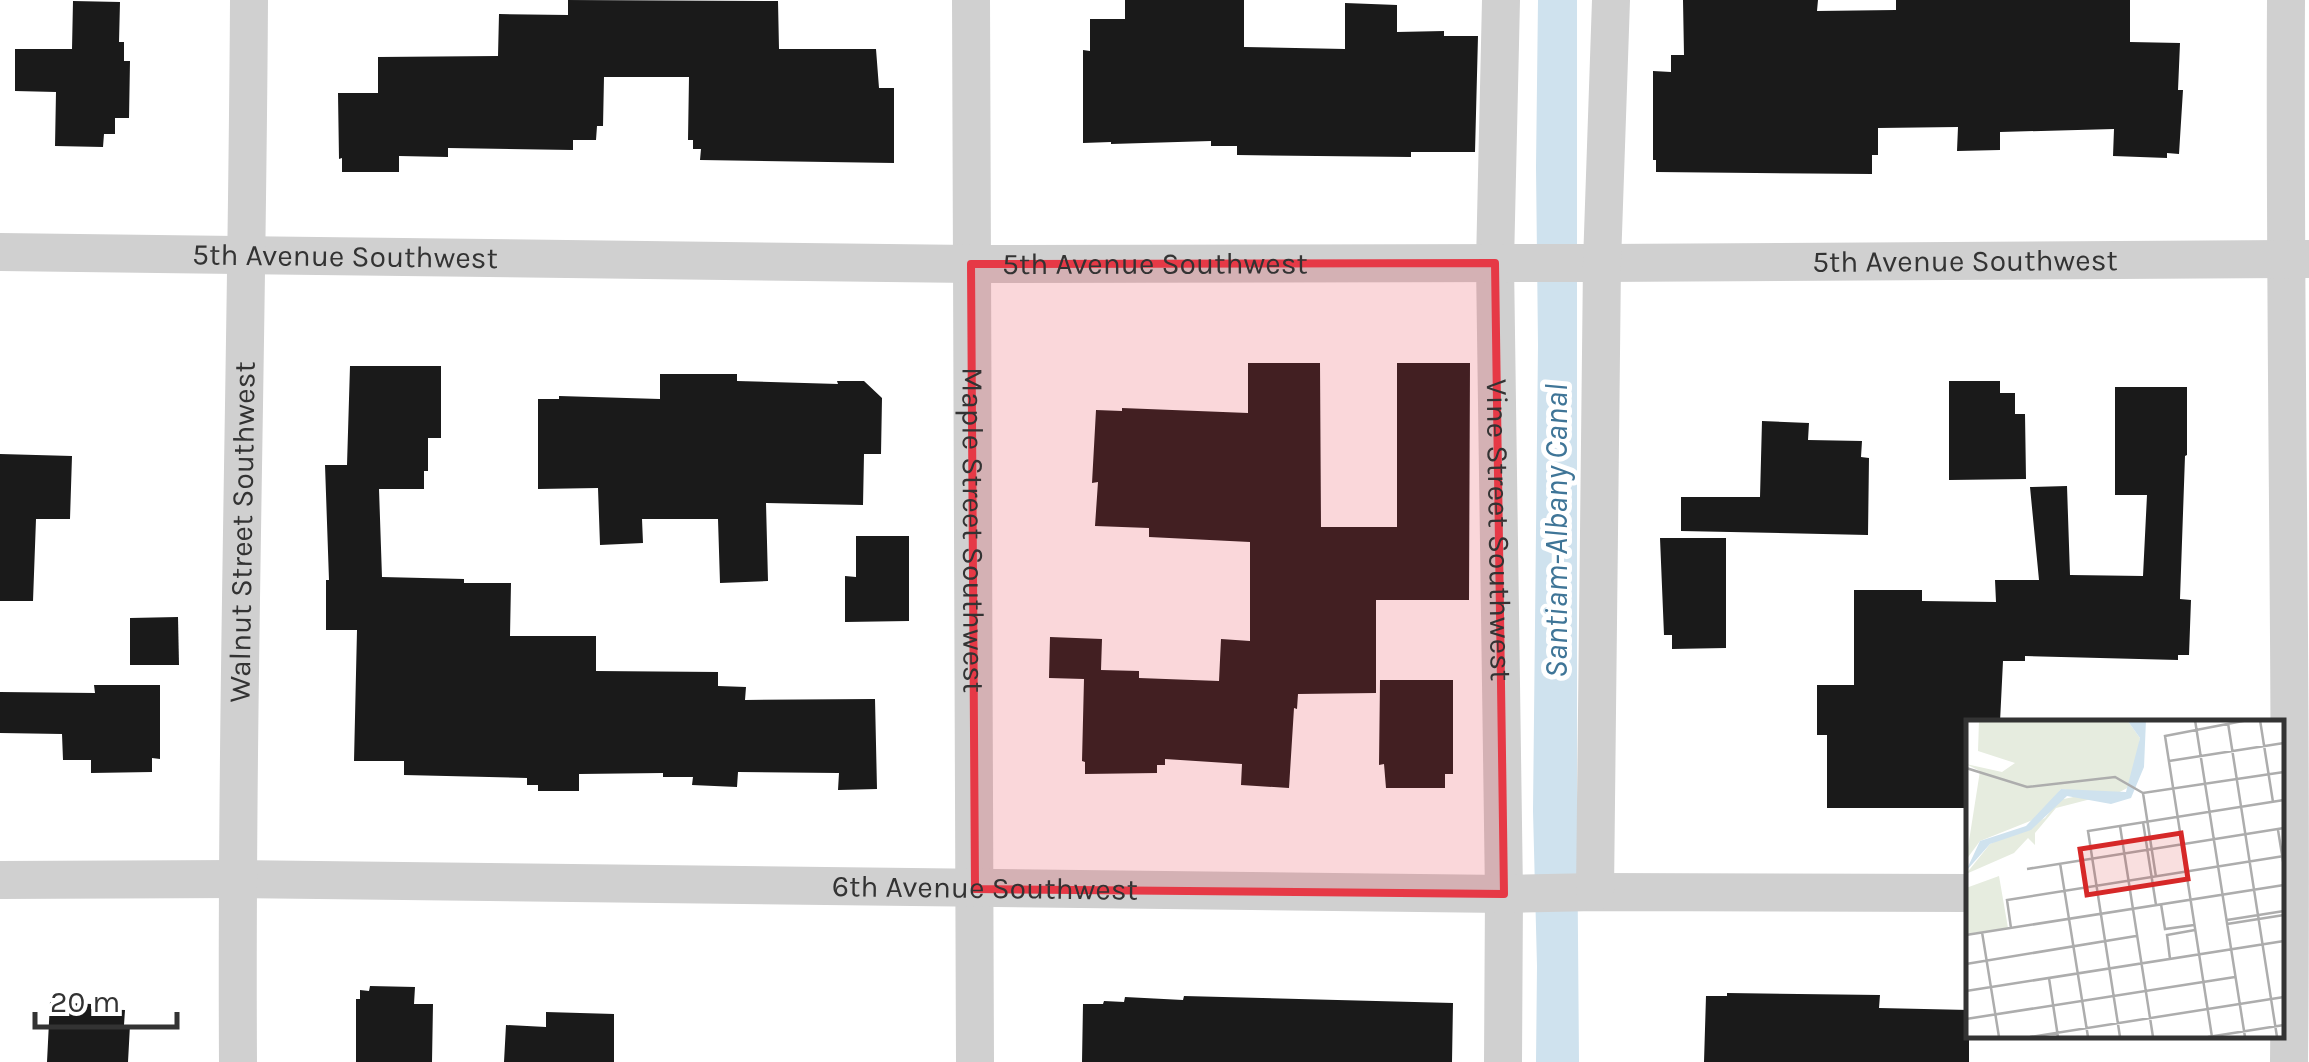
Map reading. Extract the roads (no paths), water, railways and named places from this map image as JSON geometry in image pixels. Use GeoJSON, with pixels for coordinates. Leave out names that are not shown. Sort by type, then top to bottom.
{"type":"FeatureCollection","features":[{"type":"Feature","properties":{"kind":"street","name":"Walnut Street Southwest"},"geometry":{"type":"LineString","coordinates":[[238,1062],[249,0]]}},
{"type":"Feature","properties":{"kind":"street","name":"Maple Street Southwest"},"geometry":{"type":"LineString","coordinates":[[971,0],[975,1062]]}},
{"type":"Feature","properties":{"kind":"street","name":"Vine Street Southwest"},"geometry":{"type":"LineString","coordinates":[[1501,0],[1510,262],[1515,894],[1504,1062]]}},
{"type":"Feature","properties":{"kind":"street"},"geometry":{"type":"LineString","coordinates":[[1591,892],[1592,263],[1611,0]]}},
{"type":"Feature","properties":{"kind":"street"},"geometry":{"type":"LineString","coordinates":[[2286,0],[2297,259],[2294,893],[2289,1062]]}},
{"type":"Feature","properties":{"kind":"street","name":"5th Avenue Southwest"},"geometry":{"type":"LineString","coordinates":[[0,252],[971,264],[2297,259]]}},
{"type":"Feature","properties":{"kind":"street","name":"6th Avenue Southwest"},"geometry":{"type":"LineString","coordinates":[[0,880],[237,879],[1515,894],[1966,893]]}},
{"type":"Feature","properties":{"kind":"water","name":"Santiam-Albany Canal"},"geometry":{"type":"Polygon","coordinates":[[[1538,0],[1577,0],[1579,1062],[1536,1062],[1533,811],[1538,0]]]}}]}
